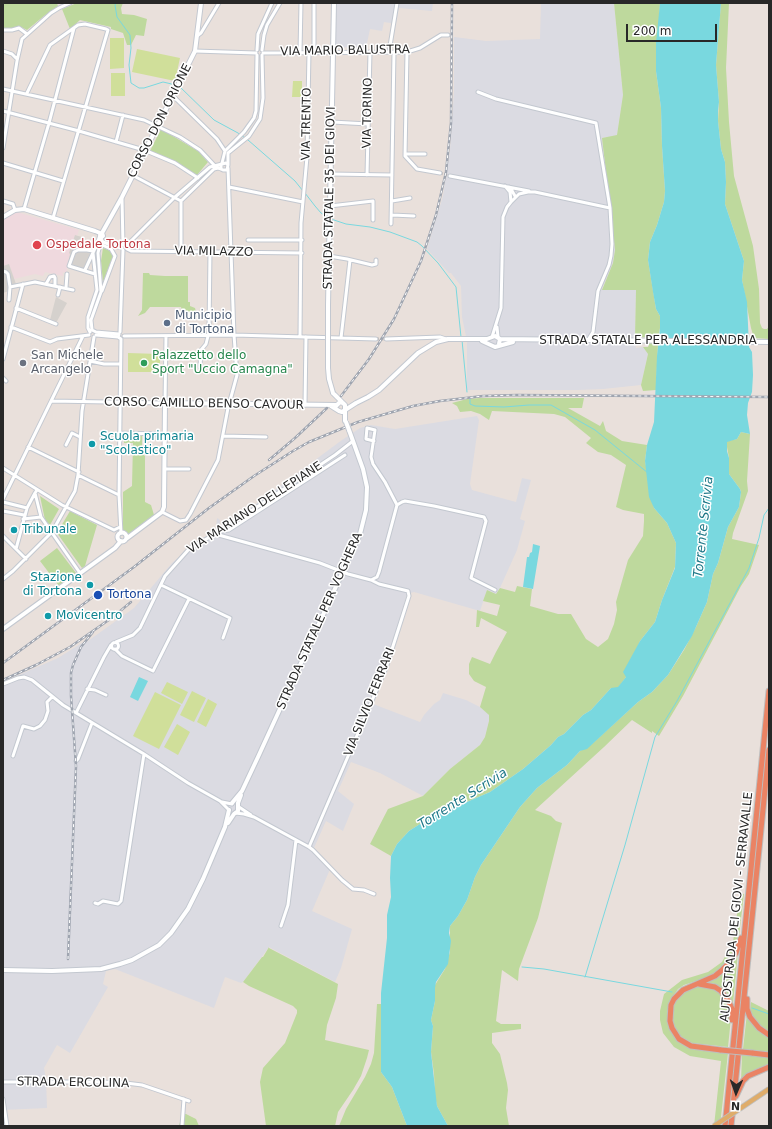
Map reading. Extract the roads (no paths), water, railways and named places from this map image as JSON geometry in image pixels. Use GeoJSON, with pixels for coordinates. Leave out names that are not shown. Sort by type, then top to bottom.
{"type":"FeatureCollection","features":[{"type":"Feature","properties":{"kind":"highway","name":"AUTOSTRADA DEI GIOVI - SERRAVALLE"},"geometry":{"type":"LineString","coordinates":[[725,1126],[769,690]]}},
{"type":"Feature","properties":{"kind":"highway","name":"AUTOSTRADA DEI GIOVI - SERRAVALLE"},"geometry":{"type":"LineString","coordinates":[[731,1126],[769,750]]}},
{"type":"Feature","properties":{"kind":"highway"},"geometry":{"type":"LineString","coordinates":[[744,929],[738,946],[727,965],[715,976],[683,990],[674,999],[670,1013],[672,1028],[679,1038],[691,1046],[769,1055]]}},
{"type":"Feature","properties":{"kind":"highway"},"geometry":{"type":"LineString","coordinates":[[746,975],[747,1009],[750,1017],[759,1028],[769,1035]]}},
{"type":"Feature","properties":{"kind":"highway"},"geometry":{"type":"LineString","coordinates":[[696,984],[707,984],[715,987],[721,991],[729,1002],[732,1015],[731,1064]]}},
{"type":"Feature","properties":{"kind":"highway"},"geometry":{"type":"LineString","coordinates":[[733,1105],[743,1081],[756,1072],[769,1067]]}},
{"type":"Feature","properties":{"kind":"main road","name":"CORSO DON ORIONE"},"geometry":{"type":"LineString","coordinates":[[101,236],[195,51],[202,3]]}},
{"type":"Feature","properties":{"kind":"main road","name":"STRADA STATALE 35 DEI GIOVI"},"geometry":{"type":"LineString","coordinates":[[334,3],[328,368],[329,379],[337,407]]}},
{"type":"Feature","properties":{"kind":"main road"},"geometry":{"type":"LineString","coordinates":[[3,217],[16,210],[24,209],[101,236]]}},
{"type":"Feature","properties":{"kind":"main road"},"geometry":{"type":"LineString","coordinates":[[491,344],[492,338]]}},
{"type":"Feature","properties":{"kind":"main road"},"geometry":{"type":"LineString","coordinates":[[499,338],[500,344]]}},
{"type":"Feature","properties":{"kind":"main road","name":"STRADA STATALE PER ALESSANDRIA"},"geometry":{"type":"LineString","coordinates":[[478,340],[499,338],[527,340],[769,342]]}},
{"type":"Feature","properties":{"kind":"main road","name":"STRADA STATALE PER ALESSANDRIA"},"geometry":{"type":"LineString","coordinates":[[337,407],[343,411],[356,402],[379,390],[418,353],[436,342],[448,339],[478,340],[491,344],[495,347],[500,344],[527,340]]}},
{"type":"Feature","properties":{"kind":"main road","name":"STRADA STATALE 35 DEI GIOVI"},"geometry":{"type":"LineString","coordinates":[[334,393],[343,403]]}},
{"type":"Feature","properties":{"kind":"main road","name":"STRADA STATALE PER ALESSANDRIA"},"geometry":{"type":"LineString","coordinates":[[343,403],[356,402]]}},
{"type":"Feature","properties":{"kind":"main road"},"geometry":{"type":"LineString","coordinates":[[3,629],[162,512],[164,506],[165,403]]}},
{"type":"Feature","properties":{"kind":"main road","name":"CORSO CAMILLO BENSO CAVOUR"},"geometry":{"type":"LineString","coordinates":[[165,403],[325,405],[337,407]]}},
{"type":"Feature","properties":{"kind":"main road"},"geometry":{"type":"LineString","coordinates":[[337,407],[343,403]]}},
{"type":"Feature","properties":{"kind":"main road","name":"STRADA STATALE PER VOGHERA"},"geometry":{"type":"LineString","coordinates":[[343,403],[346,422]]}},
{"type":"Feature","properties":{"kind":"main road","name":"STRADA STATALE PER VOGHERA"},"geometry":{"type":"LineString","coordinates":[[3,970],[52,971],[101,969],[120,964],[132,960],[159,945],[171,933],[188,909],[226,827],[238,811],[242,791],[361,530],[367,498],[365,479],[346,422],[337,407]]}},
{"type":"Feature","properties":{"kind":"main road"},"geometry":{"type":"LineString","coordinates":[[121,533],[126,534],[124,540],[118,537],[121,533]]}},
{"type":"Feature","properties":{"kind":"main road","name":"STRADA STATALE PER VOGHERA"},"geometry":{"type":"LineString","coordinates":[[226,827],[229,806],[242,791]]}},
{"type":"Feature","properties":{"kind":"main road"},"geometry":{"type":"LineString","coordinates":[[232,804],[238,806]]}},
{"type":"Feature","properties":{"kind":"main road"},"geometry":{"type":"LineString","coordinates":[[229,810],[231,813],[235,814]]}},
{"type":"Feature","properties":{"kind":"main road"},"geometry":{"type":"LineString","coordinates":[[714,1126],[769,1090]]}},
{"type":"Feature","properties":{"kind":"street"},"geometry":{"type":"LineString","coordinates":[[3,148],[4,133],[21,43],[27,34],[55,11],[70,3]]}},
{"type":"Feature","properties":{"kind":"street"},"geometry":{"type":"LineString","coordinates":[[197,36],[201,33],[219,3]]}},
{"type":"Feature","properties":{"kind":"street"},"geometry":{"type":"LineString","coordinates":[[221,169],[225,152],[244,132],[254,118],[257,98],[258,34],[272,3]]}},
{"type":"Feature","properties":{"kind":"street"},"geometry":{"type":"LineString","coordinates":[[162,512],[180,521],[186,520],[218,460],[238,365],[234,335],[228,153],[249,136],[260,119],[263,98],[262,52],[264,35],[267,25],[280,3]]}},
{"type":"Feature","properties":{"kind":"street"},"geometry":{"type":"LineString","coordinates":[[300,52],[301,3]]}},
{"type":"Feature","properties":{"kind":"street"},"geometry":{"type":"LineString","coordinates":[[314,3],[314,52]]}},
{"type":"Feature","properties":{"kind":"street"},"geometry":{"type":"LineString","coordinates":[[389,52],[397,3]]}},
{"type":"Feature","properties":{"kind":"street"},"geometry":{"type":"LineString","coordinates":[[27,93],[50,45],[78,25],[85,24],[106,29],[108,33],[53,218]]}},
{"type":"Feature","properties":{"kind":"street"},"geometry":{"type":"LineString","coordinates":[[3,30],[19,28],[27,34]]}},
{"type":"Feature","properties":{"kind":"street"},"geometry":{"type":"LineString","coordinates":[[24,209],[74,28]]}},
{"type":"Feature","properties":{"kind":"street","name":"VIA MARIO BALUSTRA"},"geometry":{"type":"LineString","coordinates":[[262,52],[407,52],[420,48],[441,36],[448,35]]}},
{"type":"Feature","properties":{"kind":"street"},"geometry":{"type":"LineString","coordinates":[[257,53],[259,49],[262,52]]}},
{"type":"Feature","properties":{"kind":"street"},"geometry":{"type":"LineString","coordinates":[[3,51],[12,54],[17,60]]}},
{"type":"Feature","properties":{"kind":"street"},"geometry":{"type":"LineString","coordinates":[[195,51],[262,52]]}},
{"type":"Feature","properties":{"kind":"street","name":"VIA TRENTO"},"geometry":{"type":"LineString","coordinates":[[300,337],[302,253],[301,223],[308,139],[309,52]]}},
{"type":"Feature","properties":{"kind":"street","name":"VIA TORINO"},"geometry":{"type":"LineString","coordinates":[[367,175],[370,52]]}},
{"type":"Feature","properties":{"kind":"street"},"geometry":{"type":"LineString","coordinates":[[391,224],[394,52]]}},
{"type":"Feature","properties":{"kind":"street"},"geometry":{"type":"LineString","coordinates":[[407,52],[405,156],[417,169],[440,173]]}},
{"type":"Feature","properties":{"kind":"street"},"geometry":{"type":"LineString","coordinates":[[257,72],[262,72]]}},
{"type":"Feature","properties":{"kind":"street"},"geometry":{"type":"LineString","coordinates":[[3,89],[27,93],[144,120],[157,125],[200,150],[215,166]]}},
{"type":"Feature","properties":{"kind":"street"},"geometry":{"type":"LineString","coordinates":[[478,92],[496,99],[596,123],[610,208],[612,244],[611,256],[598,291],[593,332],[588,340]]}},
{"type":"Feature","properties":{"kind":"street"},"geometry":{"type":"LineString","coordinates":[[173,96],[217,139],[225,152]]}},
{"type":"Feature","properties":{"kind":"street"},"geometry":{"type":"LineString","coordinates":[[257,98],[263,98]]}},
{"type":"Feature","properties":{"kind":"street"},"geometry":{"type":"LineString","coordinates":[[3,111],[144,150],[175,163],[198,178]]}},
{"type":"Feature","properties":{"kind":"street"},"geometry":{"type":"LineString","coordinates":[[116,142],[124,115]]}},
{"type":"Feature","properties":{"kind":"street"},"geometry":{"type":"LineString","coordinates":[[332,122],[368,124]]}},
{"type":"Feature","properties":{"kind":"street"},"geometry":{"type":"LineString","coordinates":[[405,154],[425,154]]}},
{"type":"Feature","properties":{"kind":"street"},"geometry":{"type":"LineString","coordinates":[[3,163],[34,171],[63,181]]}},
{"type":"Feature","properties":{"kind":"street"},"geometry":{"type":"LineString","coordinates":[[124,248],[175,198],[210,167],[226,163],[228,167]]}},
{"type":"Feature","properties":{"kind":"street"},"geometry":{"type":"LineString","coordinates":[[181,251],[181,201],[214,169],[216,168],[225,171],[228,167]]}},
{"type":"Feature","properties":{"kind":"street"},"geometry":{"type":"LineString","coordinates":[[331,174],[392,175]]}},
{"type":"Feature","properties":{"kind":"street"},"geometry":{"type":"LineString","coordinates":[[132,175],[181,201]]}},
{"type":"Feature","properties":{"kind":"street"},"geometry":{"type":"LineString","coordinates":[[450,176],[610,208]]}},
{"type":"Feature","properties":{"kind":"street"},"geometry":{"type":"LineString","coordinates":[[505,186],[511,189],[515,196]]}},
{"type":"Feature","properties":{"kind":"street"},"geometry":{"type":"LineString","coordinates":[[505,186],[510,192],[510,202]]}},
{"type":"Feature","properties":{"kind":"street"},"geometry":{"type":"LineString","coordinates":[[229,187],[303,202]]}},
{"type":"Feature","properties":{"kind":"street"},"geometry":{"type":"LineString","coordinates":[[492,338],[501,308],[503,223],[505,210],[515,196],[523,193],[535,192]]}},
{"type":"Feature","properties":{"kind":"street"},"geometry":{"type":"LineString","coordinates":[[121,533],[119,495],[119,433],[120,335],[124,248],[122,197]]}},
{"type":"Feature","properties":{"kind":"street"},"geometry":{"type":"LineString","coordinates":[[392,201],[410,198]]}},
{"type":"Feature","properties":{"kind":"street"},"geometry":{"type":"LineString","coordinates":[[3,201],[13,204],[16,210]]}},
{"type":"Feature","properties":{"kind":"street"},"geometry":{"type":"LineString","coordinates":[[330,206],[373,201],[373,220]]}},
{"type":"Feature","properties":{"kind":"street"},"geometry":{"type":"LineString","coordinates":[[392,215],[414,216]]}},
{"type":"Feature","properties":{"kind":"street"},"geometry":{"type":"LineString","coordinates":[[84,270],[100,244],[101,236]]}},
{"type":"Feature","properties":{"kind":"street"},"geometry":{"type":"LineString","coordinates":[[101,236],[95,252],[96,294],[89,313],[88,321],[92,337],[95,335],[234,335],[376,339]]}},
{"type":"Feature","properties":{"kind":"street","name":"VIA MILAZZO"},"geometry":{"type":"LineString","coordinates":[[101,236],[107,244],[131,251],[302,253]]}},
{"type":"Feature","properties":{"kind":"street"},"geometry":{"type":"LineString","coordinates":[[248,240],[302,240]]}},
{"type":"Feature","properties":{"kind":"street"},"geometry":{"type":"LineString","coordinates":[[90,332],[91,320],[115,256],[111,249],[100,244]]}},
{"type":"Feature","properties":{"kind":"street"},"geometry":{"type":"LineString","coordinates":[[95,252],[87,250],[78,250],[74,252],[69,266],[95,274]]}},
{"type":"Feature","properties":{"kind":"street"},"geometry":{"type":"LineString","coordinates":[[200,367],[201,350],[206,344],[209,335],[210,251]]}},
{"type":"Feature","properties":{"kind":"street"},"geometry":{"type":"LineString","coordinates":[[95,252],[101,292]]}},
{"type":"Feature","properties":{"kind":"street"},"geometry":{"type":"LineString","coordinates":[[329,256],[372,265],[376,264],[376,260]]}},
{"type":"Feature","properties":{"kind":"street"},"geometry":{"type":"LineString","coordinates":[[341,338],[350,260]]}},
{"type":"Feature","properties":{"kind":"street"},"geometry":{"type":"LineString","coordinates":[[3,271],[8,274],[10,287],[9,300]]}},
{"type":"Feature","properties":{"kind":"street"},"geometry":{"type":"LineString","coordinates":[[66,288],[67,274]]}},
{"type":"Feature","properties":{"kind":"street"},"geometry":{"type":"LineString","coordinates":[[46,284],[50,277],[54,276],[55,286]]}},
{"type":"Feature","properties":{"kind":"street"},"geometry":{"type":"LineString","coordinates":[[10,287],[35,282],[73,290]]}},
{"type":"Feature","properties":{"kind":"street"},"geometry":{"type":"LineString","coordinates":[[3,359],[23,284]]}},
{"type":"Feature","properties":{"kind":"street"},"geometry":{"type":"LineString","coordinates":[[58,295],[60,287]]}},
{"type":"Feature","properties":{"kind":"street"},"geometry":{"type":"LineString","coordinates":[[16,308],[56,324]]}},
{"type":"Feature","properties":{"kind":"street"},"geometry":{"type":"LineString","coordinates":[[83,319],[88,321]]}},
{"type":"Feature","properties":{"kind":"street"},"geometry":{"type":"LineString","coordinates":[[497,323],[499,338]]}},
{"type":"Feature","properties":{"kind":"street"},"geometry":{"type":"LineString","coordinates":[[11,327],[50,342],[57,339],[83,336],[90,332]]}},
{"type":"Feature","properties":{"kind":"street"},"geometry":{"type":"LineString","coordinates":[[90,332],[95,335]]}},
{"type":"Feature","properties":{"kind":"street"},"geometry":{"type":"LineString","coordinates":[[593,332],[599,340]]}},
{"type":"Feature","properties":{"kind":"street"},"geometry":{"type":"LineString","coordinates":[[3,579],[26,559],[52,532],[75,491],[78,474],[83,402],[95,335]]}},
{"type":"Feature","properties":{"kind":"street"},"geometry":{"type":"LineString","coordinates":[[3,499],[83,336]]}},
{"type":"Feature","properties":{"kind":"street"},"geometry":{"type":"LineString","coordinates":[[165,403],[166,336]]}},
{"type":"Feature","properties":{"kind":"street"},"geometry":{"type":"LineString","coordinates":[[305,405],[306,337]]}},
{"type":"Feature","properties":{"kind":"street"},"geometry":{"type":"LineString","coordinates":[[386,339],[440,337],[448,339]]}},
{"type":"Feature","properties":{"kind":"street"},"geometry":{"type":"LineString","coordinates":[[424,338],[427,340],[429,345]]}},
{"type":"Feature","properties":{"kind":"street"},"geometry":{"type":"LineString","coordinates":[[90,361],[104,364],[120,364]]}},
{"type":"Feature","properties":{"kind":"street"},"geometry":{"type":"LineString","coordinates":[[3,378],[6,381]]}},
{"type":"Feature","properties":{"kind":"street","name":"CORSO CAMILLO BENSO CAVOUR"},"geometry":{"type":"LineString","coordinates":[[51,401],[165,403]]}},
{"type":"Feature","properties":{"kind":"street"},"geometry":{"type":"LineString","coordinates":[[119,433],[165,434]]}},
{"type":"Feature","properties":{"kind":"street"},"geometry":{"type":"LineString","coordinates":[[66,445],[72,434],[80,437]]}},
{"type":"Feature","properties":{"kind":"street"},"geometry":{"type":"LineString","coordinates":[[223,436],[266,437]]}},
{"type":"Feature","properties":{"kind":"street","name":"VIA MARIANO DELLEPIANE"},"geometry":{"type":"LineString","coordinates":[[106,653],[136,633],[140,628],[165,576],[190,548],[221,531],[335,455],[353,441]]}},
{"type":"Feature","properties":{"kind":"street"},"geometry":{"type":"LineString","coordinates":[[215,534],[320,563],[359,578],[371,580],[377,577],[380,572],[397,505],[385,482],[373,464],[371,457],[374,441]]}},
{"type":"Feature","properties":{"kind":"street"},"geometry":{"type":"LineString","coordinates":[[28,447],[119,495]]}},
{"type":"Feature","properties":{"kind":"street"},"geometry":{"type":"LineString","coordinates":[[221,531],[228,530],[345,455]]}},
{"type":"Feature","properties":{"kind":"street"},"geometry":{"type":"LineString","coordinates":[[3,468],[36,492],[114,530],[120,527]]}},
{"type":"Feature","properties":{"kind":"street"},"geometry":{"type":"LineString","coordinates":[[165,469],[189,469]]}},
{"type":"Feature","properties":{"kind":"street"},"geometry":{"type":"LineString","coordinates":[[16,549],[27,508],[36,492]]}},
{"type":"Feature","properties":{"kind":"street"},"geometry":{"type":"LineString","coordinates":[[36,492],[41,518],[80,573]]}},
{"type":"Feature","properties":{"kind":"street"},"geometry":{"type":"LineString","coordinates":[[397,505],[405,501],[484,517],[486,521],[471,578],[495,590]]}},
{"type":"Feature","properties":{"kind":"street"},"geometry":{"type":"LineString","coordinates":[[3,502],[27,508]]}},
{"type":"Feature","properties":{"kind":"street"},"geometry":{"type":"LineString","coordinates":[[3,511],[24,517],[41,518]]}},
{"type":"Feature","properties":{"kind":"street"},"geometry":{"type":"LineString","coordinates":[[3,536],[26,559]]}},
{"type":"Feature","properties":{"kind":"street","name":"VIA SILVIO FERRARI"},"geometry":{"type":"LineString","coordinates":[[309,847],[386,668],[409,596],[408,591],[378,584],[371,580]]}},
{"type":"Feature","properties":{"kind":"street"},"geometry":{"type":"LineString","coordinates":[[161,586],[230,618],[223,638]]}},
{"type":"Feature","properties":{"kind":"street"},"geometry":{"type":"LineString","coordinates":[[111,645],[122,656],[154,671],[189,599]]}},
{"type":"Feature","properties":{"kind":"street","name":"VIA MARIANO DELLEPIANE"},"geometry":{"type":"LineString","coordinates":[[76,713],[106,653],[114,642],[118,645]]}},
{"type":"Feature","properties":{"kind":"street"},"geometry":{"type":"LineString","coordinates":[[118,645],[122,656]]}},
{"type":"Feature","properties":{"kind":"street"},"geometry":{"type":"LineString","coordinates":[[3,684],[18,678],[28,677],[52,697],[76,713],[144,754],[188,783],[220,801],[232,804]]}},
{"type":"Feature","properties":{"kind":"street"},"geometry":{"type":"LineString","coordinates":[[90,683],[95,690]]}},
{"type":"Feature","properties":{"kind":"street"},"geometry":{"type":"LineString","coordinates":[[87,689],[95,690],[106,695]]}},
{"type":"Feature","properties":{"kind":"street"},"geometry":{"type":"LineString","coordinates":[[13,756],[23,726],[34,730],[40,726],[45,720],[48,711],[47,702],[52,697]]}},
{"type":"Feature","properties":{"kind":"street"},"geometry":{"type":"LineString","coordinates":[[76,761],[92,723]]}},
{"type":"Feature","properties":{"kind":"street"},"geometry":{"type":"LineString","coordinates":[[95,903],[98,904],[103,901],[118,904],[121,902],[144,754]]}},
{"type":"Feature","properties":{"kind":"street"},"geometry":{"type":"LineString","coordinates":[[220,801],[229,810]]}},
{"type":"Feature","properties":{"kind":"street"},"geometry":{"type":"LineString","coordinates":[[238,806],[254,817],[309,847],[353,889],[364,890],[374,894]]}},
{"type":"Feature","properties":{"kind":"street"},"geometry":{"type":"LineString","coordinates":[[235,814],[244,814],[254,817]]}},
{"type":"Feature","properties":{"kind":"street"},"geometry":{"type":"LineString","coordinates":[[281,926],[288,905],[296,840]]}},
{"type":"Feature","properties":{"kind":"street","name":"STRADA ERCOLINA"},"geometry":{"type":"LineString","coordinates":[[3,1082],[126,1083],[142,1085],[189,1101]]}},
{"type":"Feature","properties":{"kind":"street"},"geometry":{"type":"LineString","coordinates":[[3,1099],[7,1126]]}},
{"type":"Feature","properties":{"kind":"street"},"geometry":{"type":"LineString","coordinates":[[182,1126],[184,1099]]}},
{"type":"Feature","properties":{"kind":"water","name":"Torrente Scrivia"},"geometry":{"type":"Polygon","coordinates":[[[660,3],[721,3],[716,65],[719,102],[718,121],[721,149],[725,162],[725,204],[744,261],[742,280],[747,302],[749,347],[752,352],[753,375],[752,392],[748,403],[747,415],[750,434],[741,432],[737,439],[727,442],[729,474],[741,492],[739,507],[728,527],[718,563],[713,574],[707,602],[692,636],[668,675],[652,692],[638,702],[587,749],[580,751],[567,765],[537,788],[520,807],[481,865],[467,900],[458,916],[450,926],[449,933],[451,941],[448,964],[436,982],[435,988],[435,1001],[431,1020],[433,1026],[431,1052],[437,1106],[448,1126],[407,1126],[392,1087],[381,1072],[381,993],[387,938],[387,915],[391,897],[391,856],[397,844],[409,831],[442,811],[453,808],[490,792],[523,769],[558,737],[564,734],[583,715],[591,710],[611,688],[618,687],[626,677],[623,672],[640,641],[655,622],[675,568],[676,543],[667,523],[654,508],[649,497],[645,461],[647,445],[654,422],[657,356],[660,328],[660,316],[656,309],[648,260],[650,242],[664,202],[665,191],[661,108],[656,71],[656,43],[660,3]]]}},
{"type":"Feature","properties":{"kind":"water"},"geometry":{"type":"Polygon","coordinates":[[[533,544],[540,546],[533,589],[523,587],[527,557],[529,557],[530,553],[532,552],[533,544]]]}},
{"type":"Feature","properties":{"kind":"water"},"geometry":{"type":"Polygon","coordinates":[[[139,677],[148,681],[138,701],[130,697],[139,677]]]}},
{"type":"Feature","properties":{"kind":"waterway"},"geometry":{"type":"LineString","coordinates":[[116,3],[117,17],[130,35],[131,48],[129,65],[131,83],[139,88],[144,88],[163,82],[176,85]]}},
{"type":"Feature","properties":{"kind":"waterway"},"geometry":{"type":"LineString","coordinates":[[179,86],[214,120],[248,140],[295,181],[303,191]]}},
{"type":"Feature","properties":{"kind":"waterway"},"geometry":{"type":"LineString","coordinates":[[305,193],[321,213],[329,218]]}},
{"type":"Feature","properties":{"kind":"waterway"},"geometry":{"type":"LineString","coordinates":[[331,219],[346,224],[370,227],[390,232],[417,242],[422,246],[438,263],[456,287],[461,337]]}},
{"type":"Feature","properties":{"kind":"waterway"},"geometry":{"type":"LineString","coordinates":[[462,340],[467,392]]}},
{"type":"Feature","properties":{"kind":"waterway"},"geometry":{"type":"LineString","coordinates":[[470,399],[470,404],[475,406],[504,407],[551,405],[595,430],[648,473]]}},
{"type":"Feature","properties":{"kind":"waterway"},"geometry":{"type":"LineString","coordinates":[[585,977],[625,845],[655,737],[677,701],[749,568],[759,538],[764,515],[769,508]]}},
{"type":"Feature","properties":{"kind":"waterway"},"geometry":{"type":"LineString","coordinates":[[522,967],[544,969],[672,992]]}},
{"type":"Feature","properties":{"kind":"waterway"},"geometry":{"type":"LineString","coordinates":[[752,1008],[769,1014]]}},
{"type":"Feature","properties":{"kind":"tunnel"},"geometry":{"type":"LineString","coordinates":[[440,173],[450,176]]}},
{"type":"Feature","properties":{"kind":"tunnel"},"geometry":{"type":"LineString","coordinates":[[376,339],[386,339]]}},
{"type":"Feature","properties":{"kind":"railway"},"geometry":{"type":"LineString","coordinates":[[341,396],[369,359],[394,319],[421,261],[436,215],[446,172],[451,123],[452,3]]}},
{"type":"Feature","properties":{"kind":"railway"},"geometry":{"type":"LineString","coordinates":[[3,663],[134,567],[209,508],[254,476],[309,442],[358,422],[413,406],[483,396],[769,397]]}},
{"type":"Feature","properties":{"kind":"railway"},"geometry":{"type":"LineString","coordinates":[[269,460],[327,408]]}},
{"type":"Feature","properties":{"kind":"railway"},"geometry":{"type":"LineString","coordinates":[[3,680],[70,647],[113,617],[131,602]]}},
{"type":"Feature","properties":{"kind":"railway"},"geometry":{"type":"LineString","coordinates":[[68,959],[76,766],[71,696],[71,673],[81,647],[93,632]]}},
{"type":"Feature","properties":{"kind":"place","name":"Ospedale Tortona"},"geometry":{"type":"Point","coordinates":[37,245]}},
{"type":"Feature","properties":{"kind":"place","name":"Municipio di Tortona"},"geometry":{"type":"Point","coordinates":[167,323]}},
{"type":"Feature","properties":{"kind":"place","name":"San Michele Arcangelo"},"geometry":{"type":"Point","coordinates":[23,363]}},
{"type":"Feature","properties":{"kind":"place","name":"Palazzetto dello Sport \"Uccio Camagna\""},"geometry":{"type":"Point","coordinates":[144,363]}},
{"type":"Feature","properties":{"kind":"place","name":"Scuola primaria \"Scolastico\""},"geometry":{"type":"Point","coordinates":[92,444]}},
{"type":"Feature","properties":{"kind":"place","name":"Tribunale"},"geometry":{"type":"Point","coordinates":[14,530]}},
{"type":"Feature","properties":{"kind":"place","name":"Stazione di Tortona"},"geometry":{"type":"Point","coordinates":[90,585]}},
{"type":"Feature","properties":{"kind":"place","name":"Tortona"},"geometry":{"type":"Point","coordinates":[98,595]}},
{"type":"Feature","properties":{"kind":"place","name":"Movicentro"},"geometry":{"type":"Point","coordinates":[48,616]}}]}
